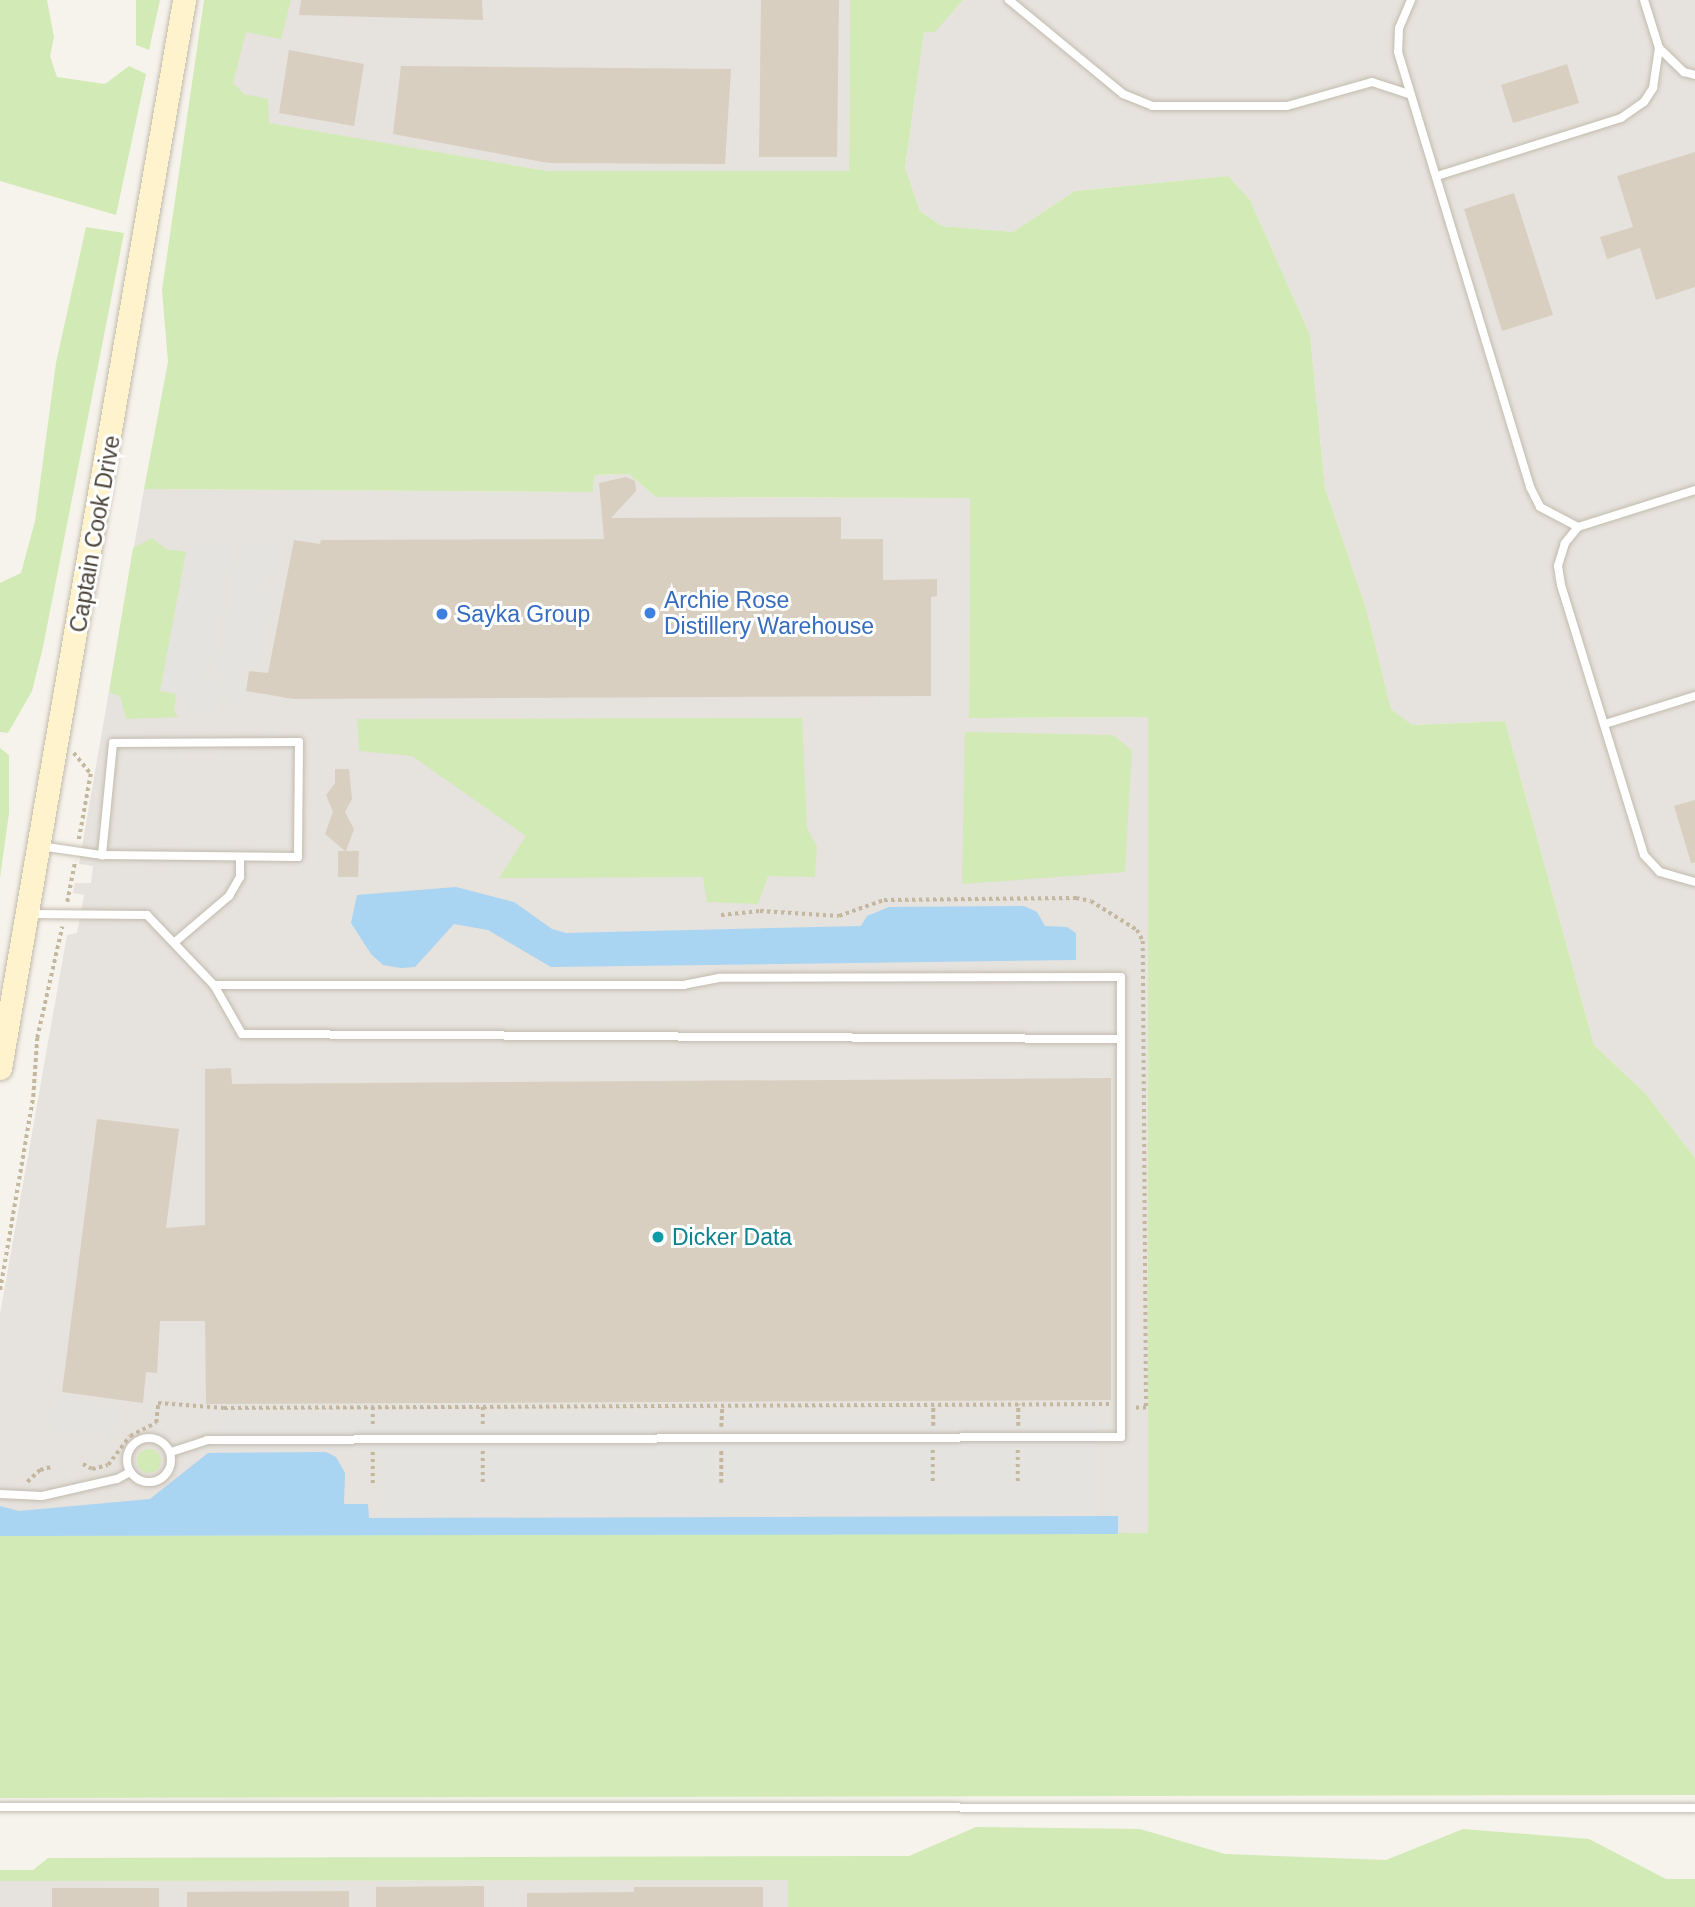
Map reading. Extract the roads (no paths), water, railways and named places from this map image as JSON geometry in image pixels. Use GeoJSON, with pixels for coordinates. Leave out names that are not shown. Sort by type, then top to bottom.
{"type":"FeatureCollection","features":[{"type":"Feature","properties":{"kind":"main road","name":"Captain Cook Drive"},"geometry":{"type":"LineString","coordinates":[[0,1068],[60,735],[184,0]]}},
{"type":"Feature","properties":{"kind":"lane"},"geometry":{"type":"LineString","coordinates":[[1009,0],[1123,94],[1152,106],[1287,106],[1372,82],[1410,94]]}},
{"type":"Feature","properties":{"kind":"lane"},"geometry":{"type":"LineString","coordinates":[[1411,0],[1399,28],[1398,52],[1530,487],[1541,507],[1578,527]]}},
{"type":"Feature","properties":{"kind":"lane"},"geometry":{"type":"LineString","coordinates":[[1437,176],[1621,118],[1644,102],[1653,88],[1659,48],[1644,0]]}},
{"type":"Feature","properties":{"kind":"lane"},"geometry":{"type":"LineString","coordinates":[[1659,48],[1684,72],[1695,75]]}},
{"type":"Feature","properties":{"kind":"lane"},"geometry":{"type":"LineString","coordinates":[[1695,490],[1578,527],[1565,543],[1558,566],[1561,585],[1644,855],[1660,872],[1695,882]]}},
{"type":"Feature","properties":{"kind":"lane"},"geometry":{"type":"LineString","coordinates":[[1605,724],[1695,696]]}},
{"type":"Feature","properties":{"kind":"lane"},"geometry":{"type":"LineString","coordinates":[[40,845],[102,855],[298,857],[299,742],[113,743],[102,855]]}},
{"type":"Feature","properties":{"kind":"lane"},"geometry":{"type":"LineString","coordinates":[[175,942],[229,896],[240,877],[240,857]]}},
{"type":"Feature","properties":{"kind":"lane"},"geometry":{"type":"LineString","coordinates":[[27,914],[147,915],[214,985],[242,1034],[1121,1039]]}},
{"type":"Feature","properties":{"kind":"lane"},"geometry":{"type":"LineString","coordinates":[[171,1452],[208,1440],[1121,1437],[1121,977],[719,978],[684,985],[214,985]]}},
{"type":"Feature","properties":{"kind":"lane"},"geometry":{"type":"LineString","coordinates":[[157,1438],[171,1452],[169,1471],[159,1480],[140,1480],[130,1472],[127,1459],[137,1441],[157,1438]]}},
{"type":"Feature","properties":{"kind":"lane"},"geometry":{"type":"LineString","coordinates":[[0,1494],[20,1497],[72,1489],[130,1472]]}},
{"type":"Feature","properties":{"kind":"lane"},"geometry":{"type":"LineString","coordinates":[[0,1807],[1695,1808]]}},
{"type":"Feature","properties":{"kind":"water"},"geometry":{"type":"Polygon","coordinates":[[[456,887],[514,902],[552,929],[566,933],[861,926],[867,916],[889,907],[1024,906],[1037,912],[1045,926],[1067,927],[1076,933],[1076,960],[551,967],[488,930],[454,924],[415,967],[401,968],[383,965],[371,954],[351,923],[357,895],[456,887]]]}},
{"type":"Feature","properties":{"kind":"water"},"geometry":{"type":"Polygon","coordinates":[[[326,1452],[336,1457],[345,1473],[344,1504],[368,1504],[369,1518],[1118,1516],[1118,1534],[0,1536],[0,1506],[19,1511],[150,1499],[208,1453],[326,1452]]]}},
{"type":"Feature","properties":{"kind":"place","name":"Archie Rose Distillery Warehouse"},"geometry":{"type":"Point","coordinates":[650,613]}},
{"type":"Feature","properties":{"kind":"place","name":"Sayka Group"},"geometry":{"type":"Point","coordinates":[442,614]}},
{"type":"Feature","properties":{"kind":"place","name":"Dicker Data"},"geometry":{"type":"Point","coordinates":[658,1237]}}]}
